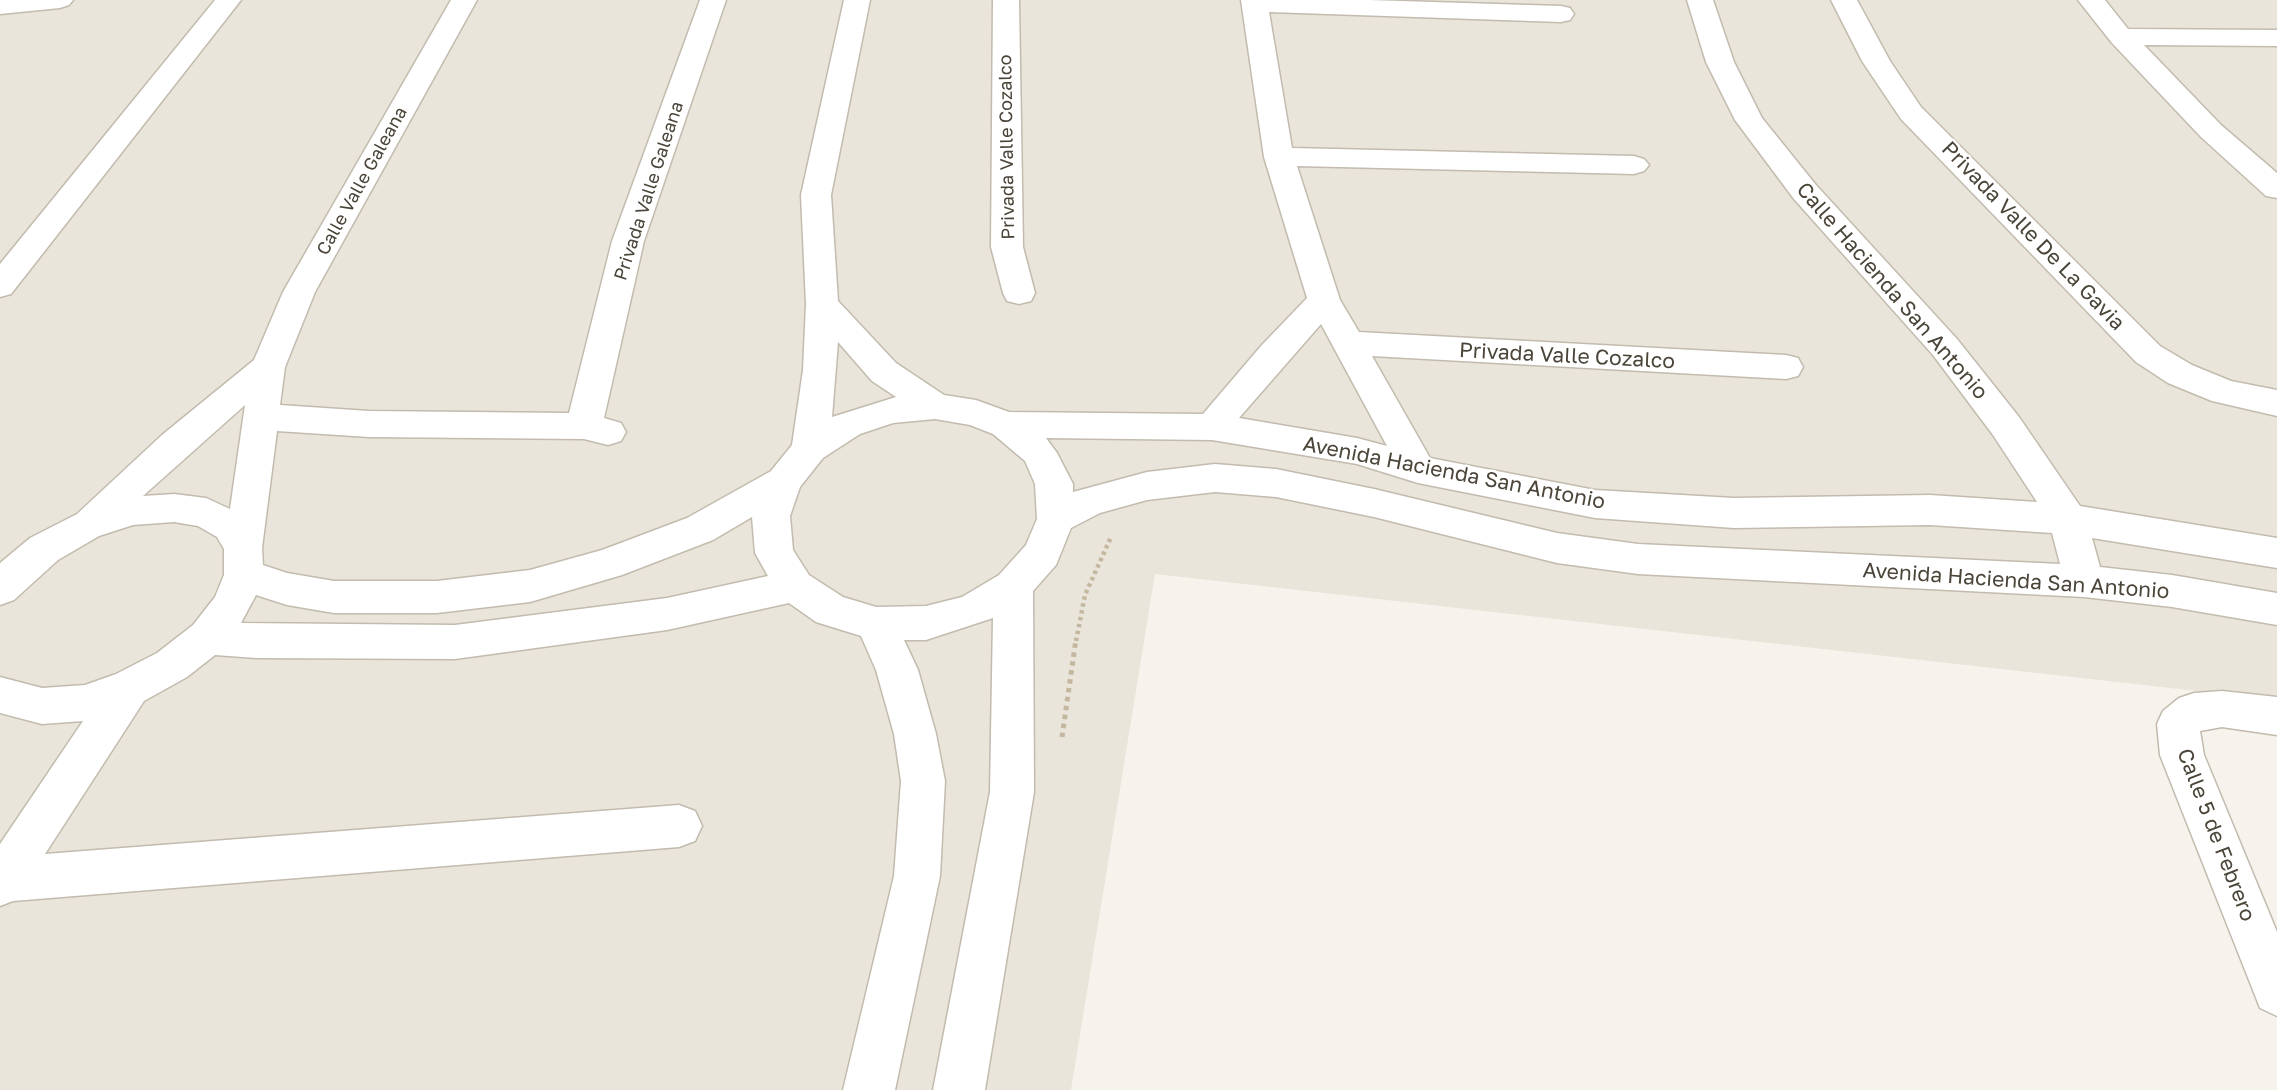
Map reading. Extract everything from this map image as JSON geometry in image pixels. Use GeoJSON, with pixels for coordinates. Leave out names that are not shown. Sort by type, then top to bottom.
{"type":"FeatureCollection","features":[{"type":"Feature","properties":{"kind":"street"},"geometry":{"type":"LineString","coordinates":[[0,6],[60,0]]}},
{"type":"Feature","properties":{"kind":"street"},"geometry":{"type":"LineString","coordinates":[[0,286],[228,0]]}},
{"type":"Feature","properties":{"kind":"street","name":"Calle Valle Galeana"},"geometry":{"type":"LineString","coordinates":[[0,695],[42,706],[85,703],[129,688],[172,665],[206,637],[232,606],[243,562],[268,367],[299,292],[464,0]]}},
{"type":"Feature","properties":{"kind":"street","name":"Privada Valle Galeana"},"geometry":{"type":"LineString","coordinates":[[260,417],[369,424],[596,429],[628,241],[713,0]]}},
{"type":"Feature","properties":{"kind":"street"},"geometry":{"type":"LineString","coordinates":[[810,449],[820,370],[822,304],[816,195],[857,0]]}},
{"type":"Feature","properties":{"kind":"street","name":"Privada Valle Cozalco"},"geometry":{"type":"LineString","coordinates":[[1006,0],[1007,247],[1018,293]]}},
{"type":"Feature","properties":{"kind":"street","name":"Calle Hacienda San Antonio"},"geometry":{"type":"LineString","coordinates":[[1700,0],[1720,62],[1749,120],[1805,192],[1945,347],[2006,426],[2068,519],[2084,581]]}},
{"type":"Feature","properties":{"kind":"street","name":"Privada Valle De La Gavia"},"geometry":{"type":"LineString","coordinates":[[1844,0],[1876,61],[1911,113],[2148,354],[2180,374],[2224,393],[2277,403]]}},
{"type":"Feature","properties":{"kind":"street"},"geometry":{"type":"LineString","coordinates":[[2091,0],[2121,37],[2211,131],[2277,189]]}},
{"type":"Feature","properties":{"kind":"street"},"geometry":{"type":"LineString","coordinates":[[1418,469],[1324,300],[1279,157],[1255,2],[1560,14]]}},
{"type":"Feature","properties":{"kind":"street"},"geometry":{"type":"LineString","coordinates":[[2121,37],[2277,38]]}},
{"type":"Feature","properties":{"kind":"street"},"geometry":{"type":"LineString","coordinates":[[1279,157],[1634,165]]}},
{"type":"Feature","properties":{"kind":"street"},"geometry":{"type":"LineString","coordinates":[[1212,427],[1273,354],[1324,300]]}},
{"type":"Feature","properties":{"kind":"street"},"geometry":{"type":"LineString","coordinates":[[822,304],[884,372],[935,406]]}},
{"type":"Feature","properties":{"kind":"street","name":"Privada Valle Cozalco"},"geometry":{"type":"LineString","coordinates":[[1348,343],[1786,367]]}},
{"type":"Feature","properties":{"kind":"street","name":"Calle Valle Galeana"},"geometry":{"type":"LineString","coordinates":[[86,526],[175,444],[268,367]]}},
{"type":"Feature","properties":{"kind":"street"},"geometry":{"type":"LineString","coordinates":[[935,406],[976,413],[1006,425],[1039,453],[1054,484],[1056,519],[1042,554],[1013,586],[973,610],[926,623],[876,624],[830,610],[795,586],[775,553],[771,516],[784,481],[810,449],[847,425],[890,410],[935,406]]}},
{"type":"Feature","properties":{"kind":"street","name":"Avenida Hacienda San Antonio"},"geometry":{"type":"LineString","coordinates":[[1006,425],[1212,427],[1357,451],[1418,469],[1595,503],[1734,513],[1930,510],[2068,519],[2277,553]]}},
{"type":"Feature","properties":{"kind":"street","name":"Avenida Hacienda San Antonio"},"geometry":{"type":"LineString","coordinates":[[1056,519],[1088,501],[1147,486],[1215,478],[1276,483],[1374,503],[1557,548],[1638,559],[2084,581],[2172,591],[2277,609]]}},
{"type":"Feature","properties":{"kind":"street"},"geometry":{"type":"LineString","coordinates":[[0,589],[44,549],[86,526],[132,511],[174,508],[206,513],[230,527],[243,562],[287,589],[334,597],[437,597],[530,586],[608,565],[700,529],[784,481]]}},
{"type":"Feature","properties":{"kind":"street"},"geometry":{"type":"LineString","coordinates":[[0,552],[44,549]]}},
{"type":"Feature","properties":{"kind":"street"},"geometry":{"type":"LineString","coordinates":[[206,637],[256,641],[455,642],[667,614],[795,586]]}},
{"type":"Feature","properties":{"kind":"street"},"geometry":{"type":"LineString","coordinates":[[959,1090],[1012,792],[1013,586]]}},
{"type":"Feature","properties":{"kind":"street"},"geometry":{"type":"LineString","coordinates":[[869,1090],[917,876],[923,781],[915,734],[897,670],[876,624]]}},
{"type":"Feature","properties":{"kind":"street"},"geometry":{"type":"LineString","coordinates":[[2,881],[129,688]]}},
{"type":"Feature","properties":{"kind":"street","name":"Calle 5 de Febrero"},"geometry":{"type":"LineString","coordinates":[[2277,716],[2222,709],[2194,710],[2178,724],[2182,755],[2277,991]]}},
{"type":"Feature","properties":{"kind":"street"},"geometry":{"type":"LineString","coordinates":[[2,881],[679,825]]}},
{"type":"Feature","properties":{"kind":"path"},"geometry":{"type":"LineString","coordinates":[[1061,739],[1073,657],[1086,595],[1111,537],[1119,528]]}},
{"type":"Feature","properties":{"kind":"shaded area"},"geometry":{"type":"Polygon","coordinates":[[[0,0],[2277,0],[2277,700],[1155,574],[1071,1090],[0,1090],[0,0]]]}}]}
